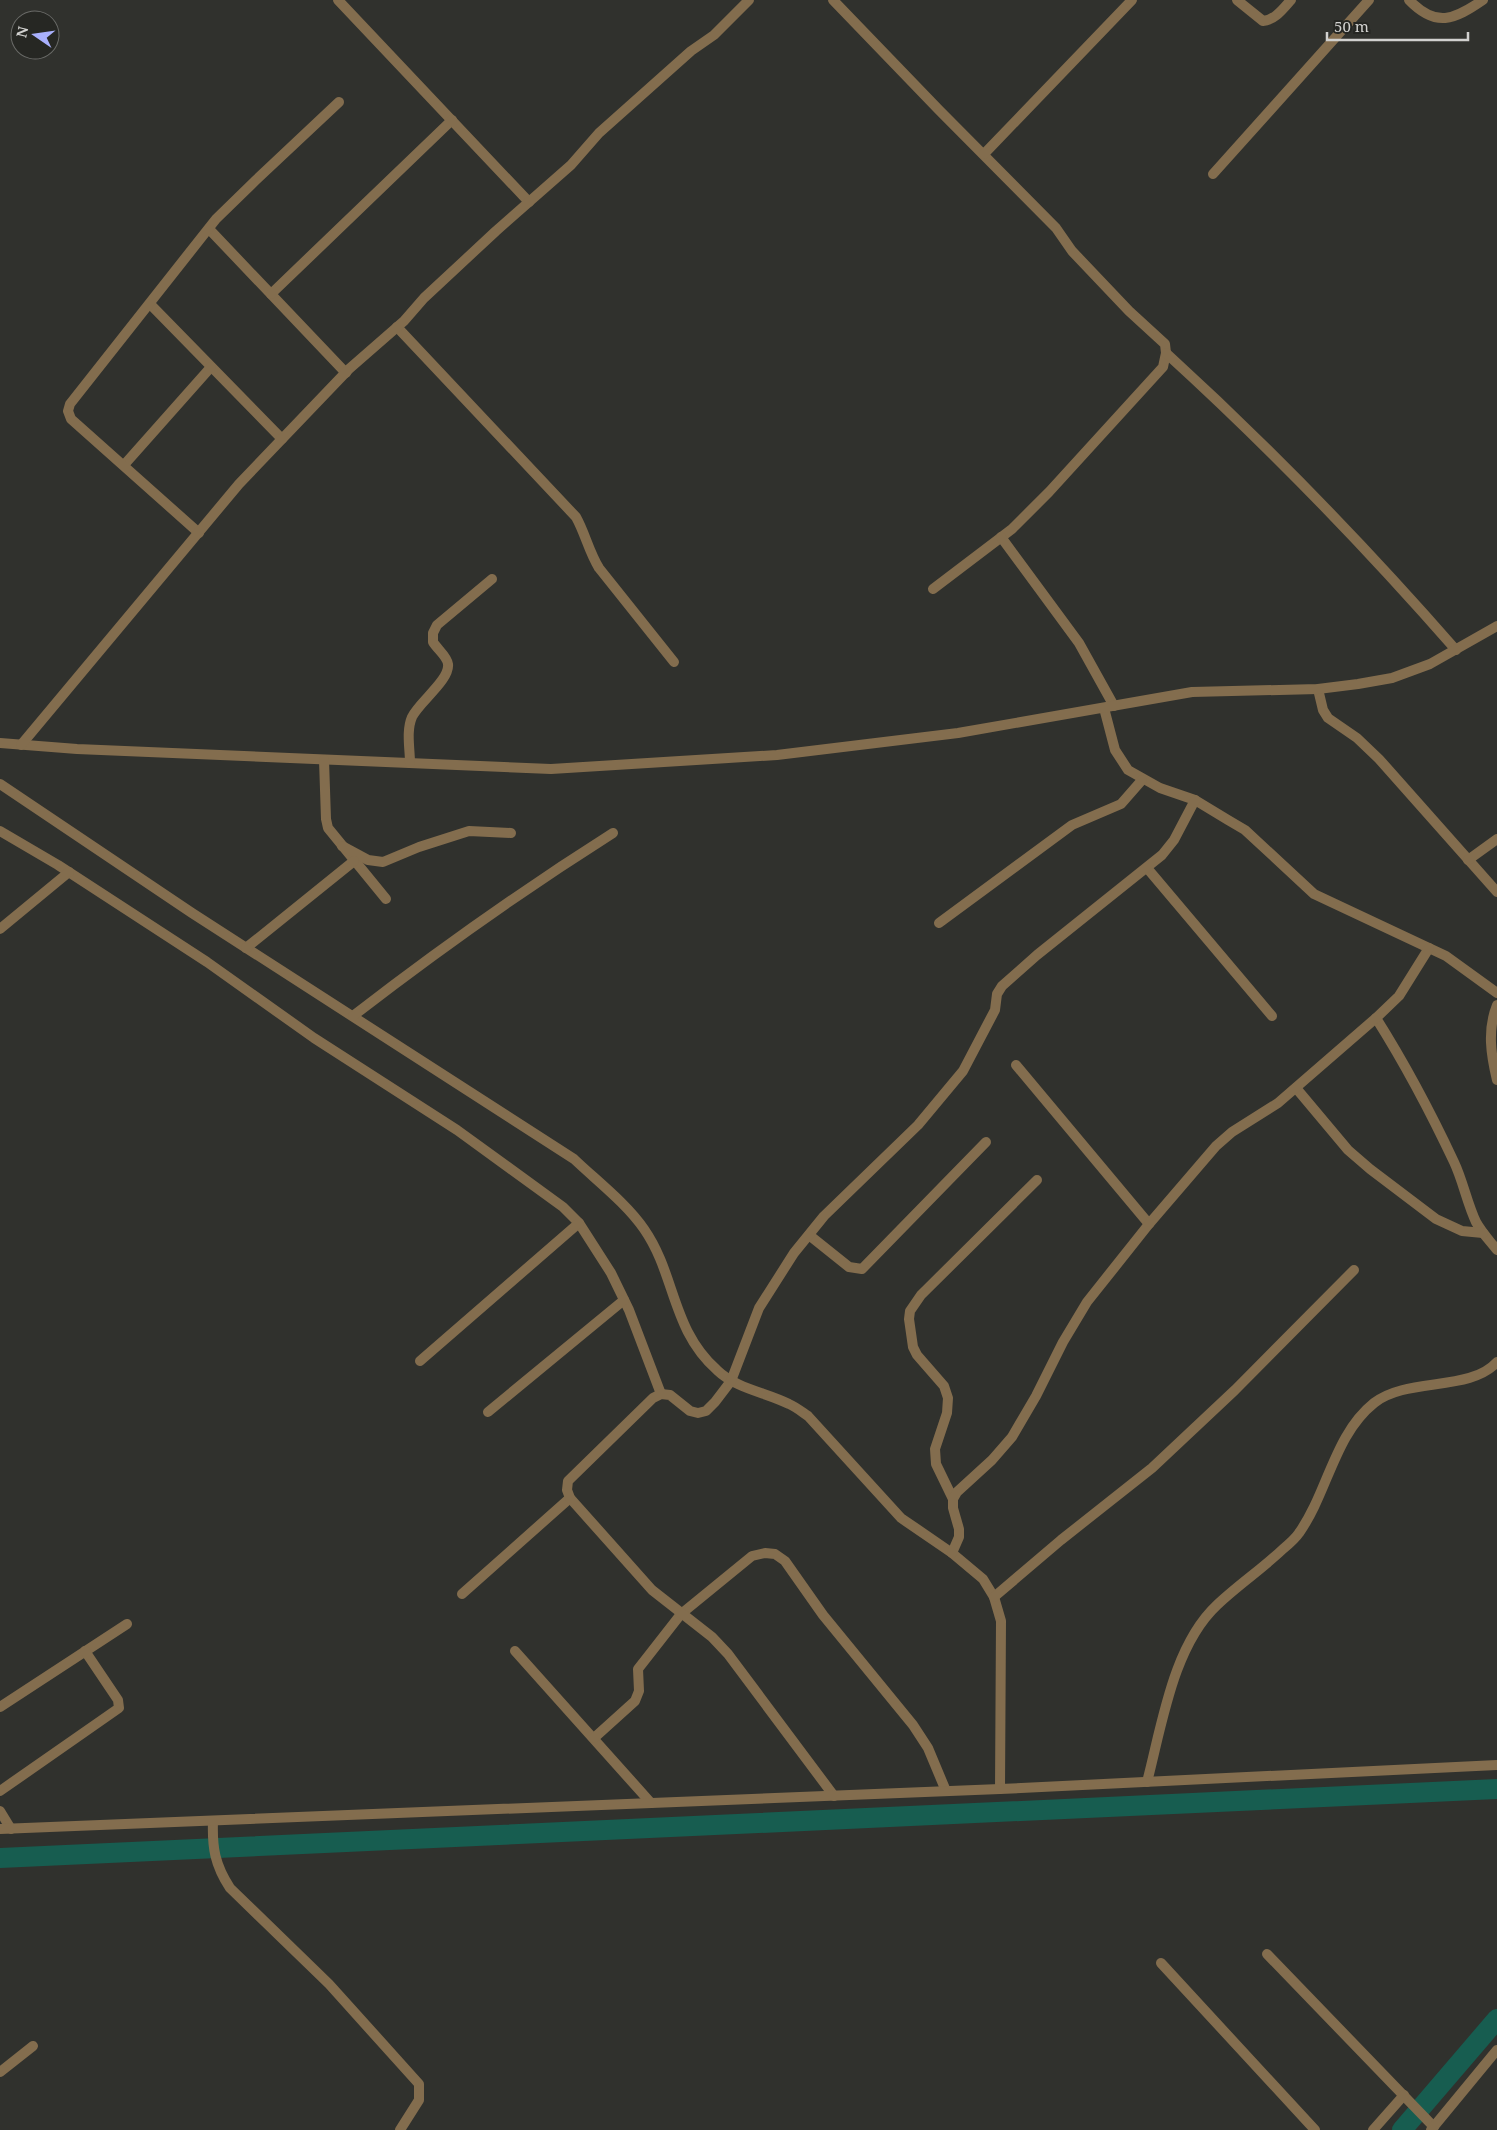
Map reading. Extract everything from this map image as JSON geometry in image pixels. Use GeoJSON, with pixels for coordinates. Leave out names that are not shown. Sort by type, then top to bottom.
{"type":"FeatureCollection","features":[{"type":"Feature","properties":{"kind":"street"},"geometry":{"type":"LineString","coordinates":[[338,0],[529,202]]}},
{"type":"Feature","properties":{"kind":"street"},"geometry":{"type":"LineString","coordinates":[[21,745],[239,484],[346,373],[397,327],[424,298],[571,165],[599,133],[691,51],[714,35],[749,0]]}},
{"type":"Feature","properties":{"kind":"street"},"geometry":{"type":"LineString","coordinates":[[833,0],[1056,228],[1072,250],[1129,311],[1165,344],[1166,353],[1163,367],[1049,492],[1001,537],[933,589]]}},
{"type":"Feature","properties":{"kind":"street"},"geometry":{"type":"LineString","coordinates":[[984,154],[1132,0]]}},
{"type":"Feature","properties":{"kind":"street"},"geometry":{"type":"LineString","coordinates":[[1237,0],[1263,21],[1270,21],[1291,0]]}},
{"type":"Feature","properties":{"kind":"street"},"geometry":{"type":"LineString","coordinates":[[1213,174],[1369,0]]}},
{"type":"Feature","properties":{"kind":"street"},"geometry":{"type":"LineString","coordinates":[[1409,0],[1428,16],[1438,18],[1452,17],[1483,0]]}},
{"type":"Feature","properties":{"kind":"street"},"geometry":{"type":"LineString","coordinates":[[199,532],[71,419],[68,411],[75,396],[209,229],[256,180],[339,102]]}},
{"type":"Feature","properties":{"kind":"street"},"geometry":{"type":"LineString","coordinates":[[271,294],[452,120]]}},
{"type":"Feature","properties":{"kind":"street"},"geometry":{"type":"LineString","coordinates":[[209,229],[346,373]]}},
{"type":"Feature","properties":{"kind":"street"},"geometry":{"type":"LineString","coordinates":[[150,304],[282,439]]}},
{"type":"Feature","properties":{"kind":"street"},"geometry":{"type":"LineString","coordinates":[[397,327],[576,517],[599,568],[674,662]]}},
{"type":"Feature","properties":{"kind":"street"},"geometry":{"type":"LineString","coordinates":[[1166,353],[1236,417],[1402,589],[1456,650]]}},
{"type":"Feature","properties":{"kind":"street"},"geometry":{"type":"LineString","coordinates":[[124,466],[211,367]]}},
{"type":"Feature","properties":{"kind":"street"},"geometry":{"type":"LineString","coordinates":[[1001,537],[1079,643],[1109,707],[1115,750],[1128,770],[1142,780],[1194,800],[1245,830],[1314,894],[1446,956],[1497,993]]}},
{"type":"Feature","properties":{"kind":"street"},"geometry":{"type":"LineString","coordinates":[[410,763],[409,728],[411,719],[420,704],[446,673],[448,665],[446,659],[432,642],[433,633],[437,625],[492,579]]}},
{"type":"Feature","properties":{"kind":"street"},"geometry":{"type":"LineString","coordinates":[[0,743],[324,760],[551,769],[777,755],[958,733],[1192,692],[1318,689],[1392,678],[1430,664],[1497,627]]}},
{"type":"Feature","properties":{"kind":"street"},"geometry":{"type":"LineString","coordinates":[[1318,689],[1323,710],[1328,718],[1371,751],[1497,892]]}},
{"type":"Feature","properties":{"kind":"street"},"geometry":{"type":"LineString","coordinates":[[324,760],[328,828],[386,899]]}},
{"type":"Feature","properties":{"kind":"street"},"geometry":{"type":"LineString","coordinates":[[939,923],[1072,825],[1121,804],[1142,780]]}},
{"type":"Feature","properties":{"kind":"street"},"geometry":{"type":"LineString","coordinates":[[0,784],[246,948],[574,1160],[621,1203],[644,1229],[658,1256],[681,1321],[693,1343],[728,1385],[789,1404],[808,1416],[901,1518],[952,1553],[983,1579],[994,1597],[1001,1621],[1000,1789]]}},
{"type":"Feature","properties":{"kind":"street"},"geometry":{"type":"LineString","coordinates":[[834,1796],[728,1654],[712,1637],[652,1590],[570,1498],[567,1490],[568,1481],[653,1398],[660,1394],[670,1395],[690,1411],[698,1413],[706,1411],[715,1402],[728,1385],[760,1308],[794,1253],[824,1216],[918,1126],[964,1071],[996,1010],[997,994],[1002,986],[1044,948],[1147,868],[1171,845],[1194,800]]}},
{"type":"Feature","properties":{"kind":"street"},"geometry":{"type":"LineString","coordinates":[[0,831],[69,872],[207,962],[314,1038],[457,1130],[563,1207],[579,1223],[604,1260],[624,1300],[660,1394]]}},
{"type":"Feature","properties":{"kind":"street"},"geometry":{"type":"LineString","coordinates":[[342,846],[368,860],[383,862],[419,847],[469,831],[511,833]]}},
{"type":"Feature","properties":{"kind":"street"},"geometry":{"type":"LineString","coordinates":[[352,1016],[429,957],[536,882],[613,833]]}},
{"type":"Feature","properties":{"kind":"street"},"geometry":{"type":"LineString","coordinates":[[1468,860],[1497,839]]}},
{"type":"Feature","properties":{"kind":"street"},"geometry":{"type":"LineString","coordinates":[[246,948],[354,861]]}},
{"type":"Feature","properties":{"kind":"street"},"geometry":{"type":"LineString","coordinates":[[1147,868],[1272,1016]]}},
{"type":"Feature","properties":{"kind":"street"},"geometry":{"type":"LineString","coordinates":[[0,929],[69,872]]}},
{"type":"Feature","properties":{"kind":"street"},"geometry":{"type":"LineString","coordinates":[[953,1499],[957,1492],[992,1460],[1012,1437],[1036,1396],[1063,1342],[1087,1302],[1149,1224],[1216,1146],[1232,1132],[1278,1103],[1376,1018],[1399,996],[1428,948]]}},
{"type":"Feature","properties":{"kind":"street"},"geometry":{"type":"LineString","coordinates":[[1497,1005],[1493,1014],[1490,1035],[1497,1080]]}},
{"type":"Feature","properties":{"kind":"street"},"geometry":{"type":"LineString","coordinates":[[1376,1018],[1397,1051],[1446,1145],[1460,1174],[1476,1222],[1497,1250]]}},
{"type":"Feature","properties":{"kind":"street"},"geometry":{"type":"LineString","coordinates":[[1016,1065],[1149,1224]]}},
{"type":"Feature","properties":{"kind":"street"},"geometry":{"type":"LineString","coordinates":[[1296,1088],[1348,1150],[1370,1169],[1442,1222],[1462,1231],[1483,1233]]}},
{"type":"Feature","properties":{"kind":"street"},"geometry":{"type":"LineString","coordinates":[[809,1235],[849,1267],[862,1269],[986,1142]]}},
{"type":"Feature","properties":{"kind":"street"},"geometry":{"type":"LineString","coordinates":[[952,1553],[959,1537],[959,1529],[953,1508],[953,1499],[936,1464],[935,1449],[947,1413],[948,1398],[944,1386],[917,1355],[909,1319],[910,1311],[920,1295],[1037,1180]]}},
{"type":"Feature","properties":{"kind":"street"},"geometry":{"type":"LineString","coordinates":[[420,1361],[579,1223]]}},
{"type":"Feature","properties":{"kind":"street"},"geometry":{"type":"LineString","coordinates":[[994,1597],[1061,1540],[1152,1468],[1235,1390],[1354,1270]]}},
{"type":"Feature","properties":{"kind":"street"},"geometry":{"type":"LineString","coordinates":[[488,1412],[624,1300]]}},
{"type":"Feature","properties":{"kind":"street"},"geometry":{"type":"LineString","coordinates":[[1147,1782],[1176,1673],[1189,1642],[1201,1622],[1217,1605],[1272,1560],[1298,1535],[1312,1514],[1343,1441],[1354,1423],[1375,1402],[1395,1392],[1475,1376],[1490,1369],[1497,1362]]}},
{"type":"Feature","properties":{"kind":"street"},"geometry":{"type":"LineString","coordinates":[[462,1594],[570,1498]]}},
{"type":"Feature","properties":{"kind":"street"},"geometry":{"type":"LineString","coordinates":[[594,1738],[635,1701],[640,1691],[638,1669],[681,1614],[752,1556],[765,1553],[775,1554],[785,1560],[823,1615],[913,1725],[928,1748],[946,1791]]}},
{"type":"Feature","properties":{"kind":"street"},"geometry":{"type":"LineString","coordinates":[[0,1707],[127,1624]]}},
{"type":"Feature","properties":{"kind":"street"},"geometry":{"type":"LineString","coordinates":[[0,1791],[119,1708],[118,1700],[85,1651]]}},
{"type":"Feature","properties":{"kind":"street"},"geometry":{"type":"LineString","coordinates":[[515,1652],[651,1803]]}},
{"type":"Feature","properties":{"kind":"street"},"geometry":{"type":"LineString","coordinates":[[0,1830],[213,1825],[651,1803],[1000,1789],[1497,1765]]}},
{"type":"Feature","properties":{"kind":"street"},"geometry":{"type":"LineString","coordinates":[[0,1811],[11,1829]]}},
{"type":"Feature","properties":{"kind":"street"},"geometry":{"type":"LineString","coordinates":[[213,1825],[215,1857],[221,1873],[230,1888],[329,1984],[419,2084],[419,2100],[400,2130]]}},
{"type":"Feature","properties":{"kind":"street"},"geometry":{"type":"LineString","coordinates":[[1267,1954],[1408,2099],[1433,2128],[1497,2050]]}},
{"type":"Feature","properties":{"kind":"street"},"geometry":{"type":"LineString","coordinates":[[1161,1962],[1315,2130]]}},
{"type":"Feature","properties":{"kind":"street"},"geometry":{"type":"LineString","coordinates":[[0,2072],[33,2046]]}},
{"type":"Feature","properties":{"kind":"street"},"geometry":{"type":"LineString","coordinates":[[1373,2130],[1408,2099]]}},
{"type":"Feature","properties":{"kind":"waterway"},"geometry":{"type":"LineString","coordinates":[[0,1858],[1497,1789]]}},
{"type":"Feature","properties":{"kind":"waterway"},"geometry":{"type":"LineString","coordinates":[[1402,2130],[1497,2019]]}}]}
